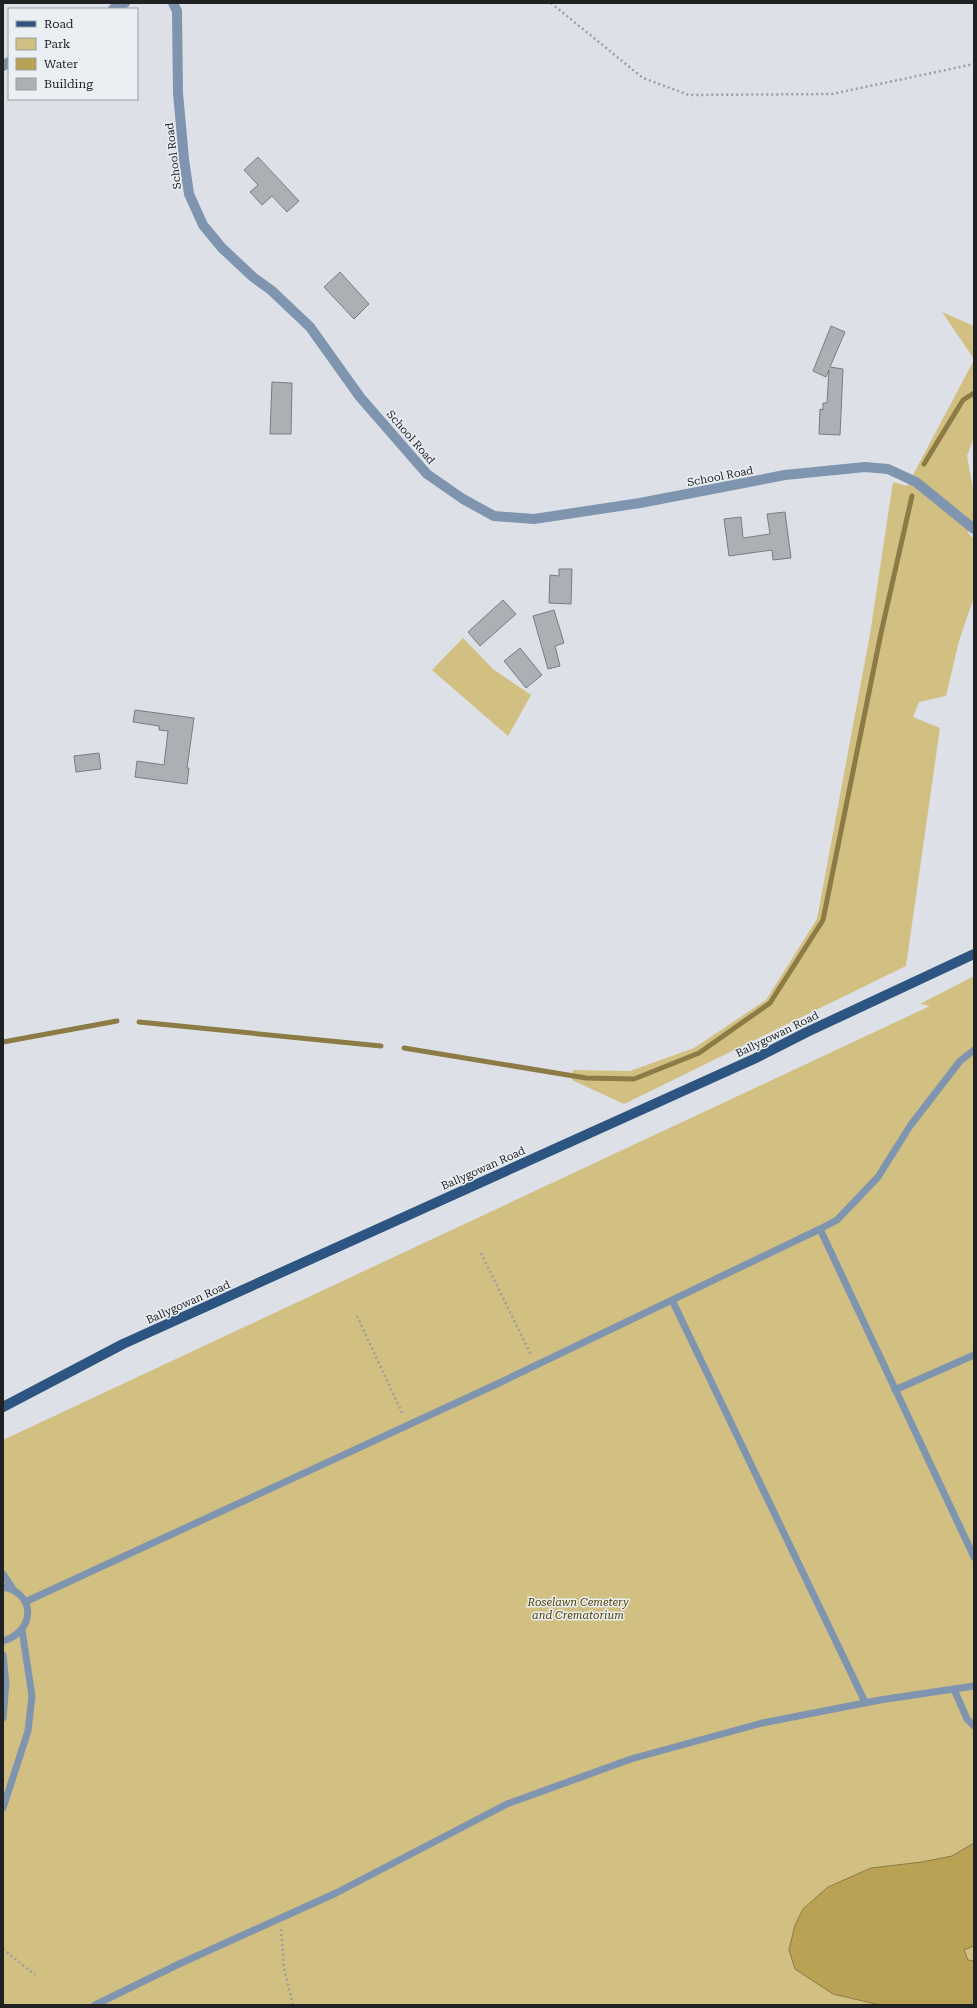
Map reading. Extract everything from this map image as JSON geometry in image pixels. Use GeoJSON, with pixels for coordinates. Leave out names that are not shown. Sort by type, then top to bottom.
{"type":"FeatureCollection","features":[{"type":"Feature","properties":{"kind":"main road","name":"Ballygowan Road"},"geometry":{"type":"LineString","coordinates":[[3,1407],[123,1344],[756,1058],[807,1032],[974,954]]}},
{"type":"Feature","properties":{"kind":"street"},"geometry":{"type":"LineString","coordinates":[[115,8],[125,3]]}},
{"type":"Feature","properties":{"kind":"street","name":"School Road"},"geometry":{"type":"LineString","coordinates":[[173,3],[177,11],[178,93],[184,159],[189,194],[203,225],[222,248],[253,277],[271,290],[310,327],[360,397],[427,474],[463,499],[494,516],[534,520],[640,503],[784,475],[865,468],[888,469],[916,482],[974,529]]}},
{"type":"Feature","properties":{"kind":"lane"},"geometry":{"type":"LineString","coordinates":[[25,1602],[536,1365],[837,1220],[878,1177],[910,1126],[960,1061],[974,1050]]}},
{"type":"Feature","properties":{"kind":"lane"},"geometry":{"type":"LineString","coordinates":[[820,1229],[974,1557]]}},
{"type":"Feature","properties":{"kind":"lane"},"geometry":{"type":"LineString","coordinates":[[672,1300],[866,1702]]}},
{"type":"Feature","properties":{"kind":"lane"},"geometry":{"type":"LineString","coordinates":[[895,1390],[974,1355]]}},
{"type":"Feature","properties":{"kind":"lane"},"geometry":{"type":"LineString","coordinates":[[3,1574],[23,1598],[27,1608],[27,1620],[22,1630],[13,1638],[3,1641]]}},
{"type":"Feature","properties":{"kind":"lane"},"geometry":{"type":"LineString","coordinates":[[3,1587],[15,1590]]}},
{"type":"Feature","properties":{"kind":"lane"},"geometry":{"type":"LineString","coordinates":[[3,1808],[28,1731],[32,1696],[22,1630]]}},
{"type":"Feature","properties":{"kind":"lane"},"geometry":{"type":"LineString","coordinates":[[3,1655],[6,1683],[3,1718]]}},
{"type":"Feature","properties":{"kind":"lane"},"geometry":{"type":"LineString","coordinates":[[94,2005],[179,1964],[336,1893],[507,1804],[631,1759],[762,1723],[866,1702],[974,1686]]}},
{"type":"Feature","properties":{"kind":"lane"},"geometry":{"type":"LineString","coordinates":[[954,1689],[967,1719],[974,1726]]}},
{"type":"Feature","properties":{"kind":"path"},"geometry":{"type":"LineString","coordinates":[[551,3],[643,78],[689,95],[832,94],[974,64]]}},
{"type":"Feature","properties":{"kind":"path"},"geometry":{"type":"LineString","coordinates":[[481,1254],[536,1365]]}},
{"type":"Feature","properties":{"kind":"path"},"geometry":{"type":"LineString","coordinates":[[357,1316],[407,1424]]}},
{"type":"Feature","properties":{"kind":"path"},"geometry":{"type":"LineString","coordinates":[[281,1918],[284,1968],[293,2005]]}},
{"type":"Feature","properties":{"kind":"path"},"geometry":{"type":"LineString","coordinates":[[3,1949],[35,1975]]}},
{"type":"Feature","properties":{"kind":"green space"},"geometry":{"type":"Polygon","coordinates":[[[942,312],[974,326],[974,359],[942,312]]]}},
{"type":"Feature","properties":{"kind":"green space"},"geometry":{"type":"Polygon","coordinates":[[[974,360],[974,437],[967,456],[974,494],[974,519],[968,533],[974,539],[974,597],[959,641],[946,696],[919,702],[913,717],[940,728],[906,966],[624,1104],[572,1080],[573,1070],[630,1071],[694,1048],[766,1000],[817,919],[870,634],[893,482],[907,486],[974,360]]]}},
{"type":"Feature","properties":{"kind":"green space"},"geometry":{"type":"Polygon","coordinates":[[[463,638],[493,669],[531,695],[508,736],[432,670],[463,638]]]}},
{"type":"Feature","properties":{"kind":"green space","name":"Roselawn Cemetery and Crematorium"},"geometry":{"type":"Polygon","coordinates":[[[974,976],[974,2005],[3,2005],[3,1440],[930,1006],[920,1004],[974,976]]]}},
{"type":"Feature","properties":{"kind":"water"},"geometry":{"type":"Polygon","coordinates":[[[974,1843],[974,1946],[964,1950],[968,1960],[974,1961],[974,2005],[880,2005],[833,1994],[795,1969],[789,1950],[795,1925],[803,1909],[828,1887],[871,1868],[922,1862],[952,1856],[974,1843]]]}},
{"type":"Feature","properties":{"kind":"building"},"geometry":{"type":"Polygon","coordinates":[[[258,157],[299,201],[287,212],[272,196],[262,205],[250,192],[258,185],[244,170],[258,157]]]}},
{"type":"Feature","properties":{"kind":"building"},"geometry":{"type":"Polygon","coordinates":[[[340,272],[369,304],[354,319],[324,287],[340,272]]]}},
{"type":"Feature","properties":{"kind":"building"},"geometry":{"type":"Polygon","coordinates":[[[831,326],[845,332],[830,367],[843,369],[840,435],[819,434],[820,409],[823,410],[823,403],[827,403],[829,370],[826,377],[813,371],[831,326]]]}},
{"type":"Feature","properties":{"kind":"building"},"geometry":{"type":"Polygon","coordinates":[[[272,382],[292,383],[291,434],[270,434],[272,382]]]}},
{"type":"Feature","properties":{"kind":"building"},"geometry":{"type":"Polygon","coordinates":[[[785,512],[791,558],[773,560],[772,550],[729,556],[724,519],[741,517],[743,538],[770,534],[767,514],[785,512]]]}},
{"type":"Feature","properties":{"kind":"building"},"geometry":{"type":"Polygon","coordinates":[[[559,569],[572,569],[571,604],[549,603],[550,575],[559,576],[559,569]]]}},
{"type":"Feature","properties":{"kind":"building"},"geometry":{"type":"Polygon","coordinates":[[[503,600],[516,614],[480,646],[468,632],[503,600]]]}},
{"type":"Feature","properties":{"kind":"building"},"geometry":{"type":"Polygon","coordinates":[[[554,610],[564,643],[555,646],[560,666],[548,669],[533,616],[554,610]]]}},
{"type":"Feature","properties":{"kind":"building"},"geometry":{"type":"Polygon","coordinates":[[[520,648],[542,675],[526,688],[504,661],[520,648]]]}},
{"type":"Feature","properties":{"kind":"building"},"geometry":{"type":"Polygon","coordinates":[[[135,710],[194,718],[187,768],[189,768],[187,784],[135,777],[137,761],[164,765],[168,731],[159,730],[159,726],[133,722],[135,710]]]}},
{"type":"Feature","properties":{"kind":"building"},"geometry":{"type":"Polygon","coordinates":[[[99,753],[101,769],[76,772],[74,756],[99,753]]]}},
{"type":"Feature","properties":{"kind":"waterway"},"geometry":{"type":"LineString","coordinates":[[924,464],[963,400],[974,393]]}},
{"type":"Feature","properties":{"kind":"waterway"},"geometry":{"type":"LineString","coordinates":[[404,1048],[586,1078],[634,1079],[699,1053],[770,1003],[823,920],[881,633],[912,496]]}},
{"type":"Feature","properties":{"kind":"waterway"},"geometry":{"type":"LineString","coordinates":[[3,1042],[117,1021]]}},
{"type":"Feature","properties":{"kind":"waterway"},"geometry":{"type":"LineString","coordinates":[[139,1022],[381,1046]]}}]}
